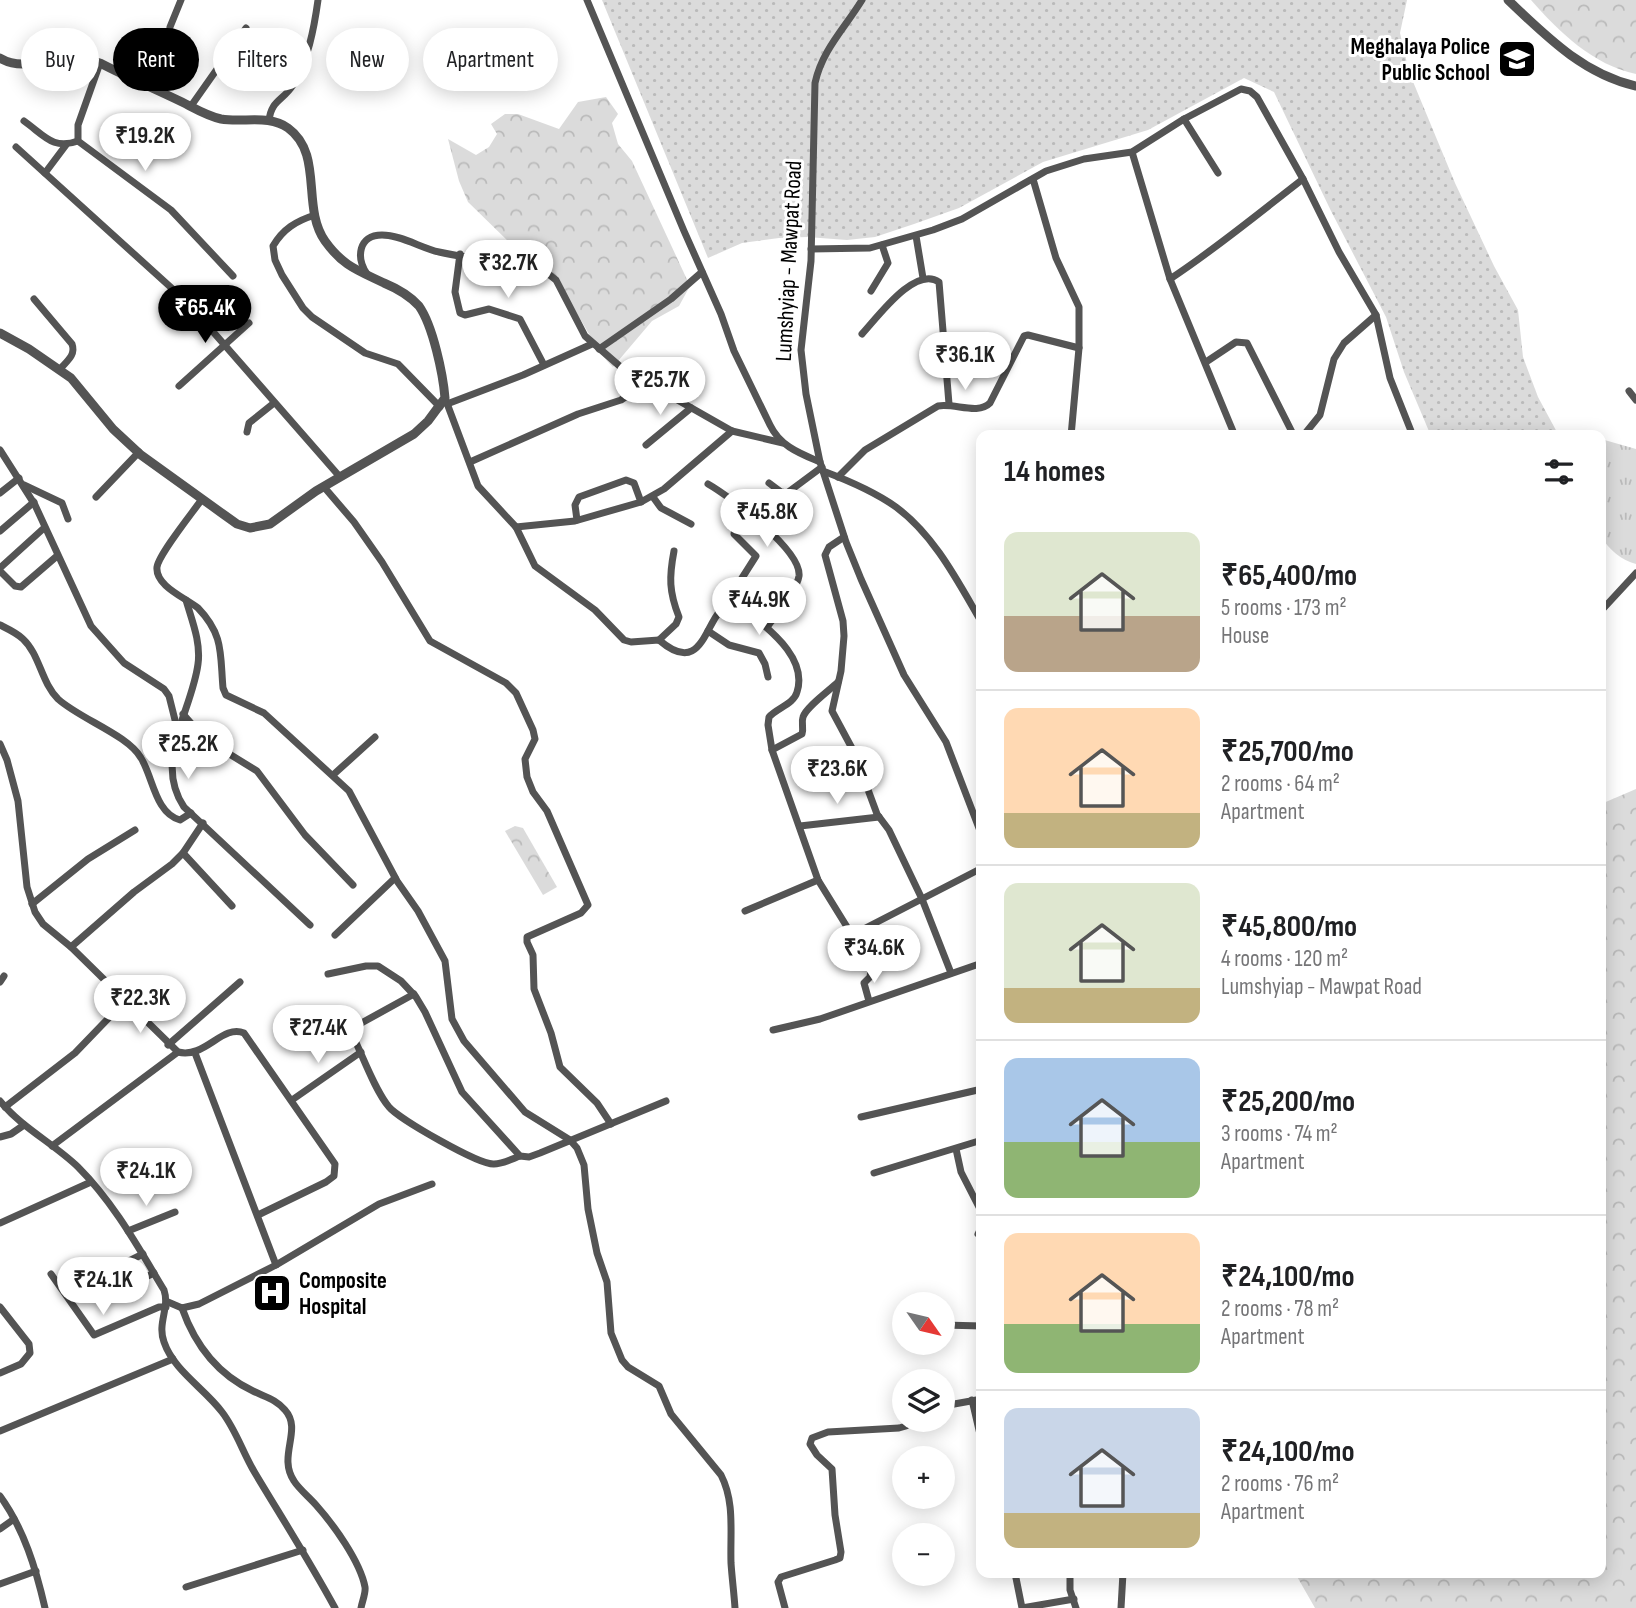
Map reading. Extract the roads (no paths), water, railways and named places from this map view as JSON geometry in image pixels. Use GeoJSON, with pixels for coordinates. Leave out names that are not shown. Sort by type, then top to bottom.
{"type":"FeatureCollection","features":[{"type":"Feature","properties":{"kind":"street"},"geometry":{"type":"LineString","coordinates":[[170,27],[181,0]]}},
{"type":"Feature","properties":{"kind":"street"},"geometry":{"type":"LineString","coordinates":[[269,121],[272,106],[293,86],[306,60],[318,0]]}},
{"type":"Feature","properties":{"kind":"street"},"geometry":{"type":"LineString","coordinates":[[587,0],[751,388],[776,437],[838,477],[895,506],[944,559],[976,605]]}},
{"type":"Feature","properties":{"kind":"street","name":"Lumshyiap - Mawpat Road"},"geometry":{"type":"LineString","coordinates":[[862,0],[828,48],[817,72],[812,138],[811,249],[801,350],[806,394],[822,467],[844,537],[904,675],[946,742],[976,820]]}},
{"type":"Feature","properties":{"kind":"street"},"geometry":{"type":"LineString","coordinates":[[1508,0],[1549,39],[1583,64],[1614,81],[1636,86]]}},
{"type":"Feature","properties":{"kind":"street"},"geometry":{"type":"LineString","coordinates":[[0,58],[15,65],[68,57],[83,58],[100,63],[221,119],[276,121],[290,130],[304,146],[311,217],[323,238],[343,263],[403,293],[421,309],[437,354],[441,402],[478,486],[516,527],[535,566],[595,610],[624,640],[659,640],[675,652],[686,653],[699,644],[756,556],[734,534],[734,529],[746,512]]}},
{"type":"Feature","properties":{"kind":"street"},"geometry":{"type":"LineString","coordinates":[[78,141],[78,125],[100,63]]}},
{"type":"Feature","properties":{"kind":"street"},"geometry":{"type":"LineString","coordinates":[[191,106],[213,75]]}},
{"type":"Feature","properties":{"kind":"street"},"geometry":{"type":"LineString","coordinates":[[811,249],[851,250],[916,236],[962,219],[1046,171],[1071,162],[1132,152],[1184,119],[1241,89],[1250,91],[1303,179],[1339,252],[1376,315],[1390,378],[1411,430]]}},
{"type":"Feature","properties":{"kind":"street"},"geometry":{"type":"LineString","coordinates":[[1184,119],[1217,173]]}},
{"type":"Feature","properties":{"kind":"street"},"geometry":{"type":"LineString","coordinates":[[24,121],[57,144],[66,145],[78,141]]}},
{"type":"Feature","properties":{"kind":"street"},"geometry":{"type":"LineString","coordinates":[[78,141],[171,210],[233,276]]}},
{"type":"Feature","properties":{"kind":"street"},"geometry":{"type":"LineString","coordinates":[[45,173],[66,145]]}},
{"type":"Feature","properties":{"kind":"street"},"geometry":{"type":"LineString","coordinates":[[16,147],[168,284],[340,477]]}},
{"type":"Feature","properties":{"kind":"street"},"geometry":{"type":"LineString","coordinates":[[1132,152],[1170,279],[1233,430]]}},
{"type":"Feature","properties":{"kind":"street"},"geometry":{"type":"LineString","coordinates":[[1033,179],[1056,258],[1079,307],[1079,348],[1072,430]]}},
{"type":"Feature","properties":{"kind":"street"},"geometry":{"type":"LineString","coordinates":[[1170,279],[1221,245],[1303,179]]}},
{"type":"Feature","properties":{"kind":"street"},"geometry":{"type":"LineString","coordinates":[[311,217],[298,221],[284,231],[273,246],[282,275],[303,308],[321,325],[356,348],[398,364],[426,394],[441,402]]}},
{"type":"Feature","properties":{"kind":"street"},"geometry":{"type":"LineString","coordinates":[[369,277],[360,264],[362,245],[374,236],[385,235],[440,252],[531,265],[556,280],[579,325],[595,346],[623,369],[732,431],[783,443]]}},
{"type":"Feature","properties":{"kind":"street"},"geometry":{"type":"LineString","coordinates":[[916,236],[923,278]]}},
{"type":"Feature","properties":{"kind":"street"},"geometry":{"type":"LineString","coordinates":[[871,291],[888,263],[882,245]]}},
{"type":"Feature","properties":{"kind":"street"},"geometry":{"type":"LineString","coordinates":[[460,254],[455,292],[460,313],[465,315],[496,310],[520,320],[544,365]]}},
{"type":"Feature","properties":{"kind":"street"},"geometry":{"type":"LineString","coordinates":[[0,334],[60,369],[84,392],[113,429],[139,453],[237,524],[258,528],[270,524],[340,477],[414,434],[441,402],[595,346],[671,299],[702,272]]}},
{"type":"Feature","properties":{"kind":"street"},"geometry":{"type":"LineString","coordinates":[[862,334],[909,285],[923,278],[935,278],[941,286],[949,404]]}},
{"type":"Feature","properties":{"kind":"street"},"geometry":{"type":"LineString","coordinates":[[34,299],[72,344],[72,355],[60,369]]}},
{"type":"Feature","properties":{"kind":"street"},"geometry":{"type":"LineString","coordinates":[[1308,430],[1320,415],[1334,359],[1344,343],[1376,315]]}},
{"type":"Feature","properties":{"kind":"street"},"geometry":{"type":"LineString","coordinates":[[179,386],[248,323]]}},
{"type":"Feature","properties":{"kind":"street"},"geometry":{"type":"LineString","coordinates":[[838,477],[865,450],[938,406],[949,404],[985,408],[1024,336],[1079,348]]}},
{"type":"Feature","properties":{"kind":"street"},"geometry":{"type":"LineString","coordinates":[[1206,362],[1236,342],[1247,343],[1291,430]]}},
{"type":"Feature","properties":{"kind":"street"},"geometry":{"type":"LineString","coordinates":[[470,463],[578,414],[621,400],[647,382]]}},
{"type":"Feature","properties":{"kind":"street"},"geometry":{"type":"LineString","coordinates":[[1629,391],[1636,400]]}},
{"type":"Feature","properties":{"kind":"street"},"geometry":{"type":"LineString","coordinates":[[247,432],[249,424],[274,404]]}},
{"type":"Feature","properties":{"kind":"street"},"geometry":{"type":"LineString","coordinates":[[646,445],[691,408]]}},
{"type":"Feature","properties":{"kind":"street"},"geometry":{"type":"LineString","coordinates":[[516,527],[577,520],[653,497],[732,431]]}},
{"type":"Feature","properties":{"kind":"street"},"geometry":{"type":"LineString","coordinates":[[0,450],[34,502],[92,626],[124,663],[164,689],[169,696],[177,729]]}},
{"type":"Feature","properties":{"kind":"street"},"geometry":{"type":"LineString","coordinates":[[96,497],[139,453]]}},
{"type":"Feature","properties":{"kind":"street"},"geometry":{"type":"LineString","coordinates":[[769,483],[787,493],[822,467]]}},
{"type":"Feature","properties":{"kind":"street"},"geometry":{"type":"LineString","coordinates":[[0,493],[19,478]]}},
{"type":"Feature","properties":{"kind":"street"},"geometry":{"type":"LineString","coordinates":[[577,520],[575,505],[579,496],[626,480],[634,483],[641,502]]}},
{"type":"Feature","properties":{"kind":"street"},"geometry":{"type":"LineString","coordinates":[[708,484],[736,502],[788,551],[799,571],[795,586],[767,627]]}},
{"type":"Feature","properties":{"kind":"street"},"geometry":{"type":"LineString","coordinates":[[24,485],[62,503],[68,519]]}},
{"type":"Feature","properties":{"kind":"street"},"geometry":{"type":"LineString","coordinates":[[324,487],[354,522],[382,562],[430,641],[506,683],[523,706],[535,739],[525,759],[527,777],[533,792],[547,811],[587,905],[581,913],[527,937],[533,954],[534,989],[551,1033],[560,1067],[597,1103],[611,1124]]}},
{"type":"Feature","properties":{"kind":"street"},"geometry":{"type":"LineString","coordinates":[[653,497],[657,505],[691,524]]}},
{"type":"Feature","properties":{"kind":"street"},"geometry":{"type":"LineString","coordinates":[[202,499],[157,566],[158,576],[171,590],[197,608],[217,634],[226,695],[264,713],[349,791],[395,878],[418,911],[445,961],[452,1019],[464,1041],[525,1112],[570,1140],[581,1154],[597,1254],[607,1282],[608,1320],[622,1360],[628,1367],[659,1386],[671,1414],[721,1475],[726,1485],[731,1510],[731,1566],[735,1608]]}},
{"type":"Feature","properties":{"kind":"street"},"geometry":{"type":"LineString","coordinates":[[0,531],[34,502]]}},
{"type":"Feature","properties":{"kind":"street"},"geometry":{"type":"LineString","coordinates":[[44,528],[0,570],[15,586],[21,587],[57,556]]}},
{"type":"Feature","properties":{"kind":"street"},"geometry":{"type":"LineString","coordinates":[[844,537],[829,547],[825,555],[843,621],[844,636],[832,711],[854,752],[879,817],[889,830],[922,899],[951,973]]}},
{"type":"Feature","properties":{"kind":"street"},"geometry":{"type":"LineString","coordinates":[[659,640],[676,624],[679,617],[671,594],[670,573],[674,551]]}},
{"type":"Feature","properties":{"kind":"street"},"geometry":{"type":"LineString","coordinates":[[1606,606],[1636,573]]}},
{"type":"Feature","properties":{"kind":"street"},"geometry":{"type":"LineString","coordinates":[[186,600],[199,646],[195,680],[174,742],[174,782],[177,796],[191,813],[310,925]]}},
{"type":"Feature","properties":{"kind":"street"},"geometry":{"type":"LineString","coordinates":[[722,610],[727,606],[743,608],[767,627],[793,657],[798,687],[794,699],[769,717],[772,750],[818,880],[871,970],[870,977],[864,983],[869,1001]]}},
{"type":"Feature","properties":{"kind":"street"},"geometry":{"type":"LineString","coordinates":[[0,625],[24,639],[43,679],[59,700],[137,751],[160,801],[172,818],[180,820],[191,813]]}},
{"type":"Feature","properties":{"kind":"street"},"geometry":{"type":"LineString","coordinates":[[708,631],[729,645],[759,653],[768,677]]}},
{"type":"Feature","properties":{"kind":"street"},"geometry":{"type":"LineString","coordinates":[[772,750],[802,734],[802,721],[806,712],[838,682]]}},
{"type":"Feature","properties":{"kind":"street"},"geometry":{"type":"LineString","coordinates":[[183,714],[205,740],[257,771],[305,835],[353,885]]}},
{"type":"Feature","properties":{"kind":"street"},"geometry":{"type":"LineString","coordinates":[[333,775],[375,737]]}},
{"type":"Feature","properties":{"kind":"street"},"geometry":{"type":"LineString","coordinates":[[0,744],[18,801],[27,887],[32,904],[43,924],[71,947],[178,1052],[195,1053],[230,1032],[244,1032],[335,1164],[334,1177],[258,1215]]}},
{"type":"Feature","properties":{"kind":"street"},"geometry":{"type":"LineString","coordinates":[[800,826],[879,817]]}},
{"type":"Feature","properties":{"kind":"street"},"geometry":{"type":"LineString","coordinates":[[71,947],[183,853],[203,823]]}},
{"type":"Feature","properties":{"kind":"street"},"geometry":{"type":"LineString","coordinates":[[32,904],[88,859],[135,830]]}},
{"type":"Feature","properties":{"kind":"street"},"geometry":{"type":"LineString","coordinates":[[183,853],[232,906]]}},
{"type":"Feature","properties":{"kind":"street"},"geometry":{"type":"LineString","coordinates":[[852,935],[976,871]]}},
{"type":"Feature","properties":{"kind":"street"},"geometry":{"type":"LineString","coordinates":[[335,935],[395,878]]}},
{"type":"Feature","properties":{"kind":"street"},"geometry":{"type":"LineString","coordinates":[[745,911],[818,880]]}},
{"type":"Feature","properties":{"kind":"street"},"geometry":{"type":"LineString","coordinates":[[773,1030],[820,1019],[976,965]]}},
{"type":"Feature","properties":{"kind":"street"},"geometry":{"type":"LineString","coordinates":[[328,974],[366,966],[378,967],[401,981],[425,1012],[462,1092],[520,1156]]}},
{"type":"Feature","properties":{"kind":"street"},"geometry":{"type":"LineString","coordinates":[[168,1045],[240,982]]}},
{"type":"Feature","properties":{"kind":"street"},"geometry":{"type":"LineString","coordinates":[[414,995],[356,1026],[352,1034],[386,1103],[395,1113],[486,1163],[500,1163],[520,1156],[528,1157],[666,1101]]}},
{"type":"Feature","properties":{"kind":"street"},"geometry":{"type":"LineString","coordinates":[[126,1000],[89,1040],[56,1069],[2,1104],[78,1168],[128,1231],[164,1290],[167,1304],[160,1331],[173,1359],[221,1411],[335,1608]]}},
{"type":"Feature","properties":{"kind":"street"},"geometry":{"type":"LineString","coordinates":[[51,1146],[178,1052]]}},
{"type":"Feature","properties":{"kind":"street"},"geometry":{"type":"LineString","coordinates":[[292,1100],[361,1052]]}},
{"type":"Feature","properties":{"kind":"street"},"geometry":{"type":"LineString","coordinates":[[195,1053],[276,1265]]}},
{"type":"Feature","properties":{"kind":"street"},"geometry":{"type":"LineString","coordinates":[[861,1117],[976,1091]]}},
{"type":"Feature","properties":{"kind":"street"},"geometry":{"type":"LineString","coordinates":[[0,1138],[24,1125]]}},
{"type":"Feature","properties":{"kind":"street"},"geometry":{"type":"LineString","coordinates":[[874,1173],[976,1142]]}},
{"type":"Feature","properties":{"kind":"street"},"geometry":{"type":"LineString","coordinates":[[956,1149],[961,1172],[976,1201]]}},
{"type":"Feature","properties":{"kind":"street"},"geometry":{"type":"LineString","coordinates":[[0,1223],[91,1182]]}},
{"type":"Feature","properties":{"kind":"street"},"geometry":{"type":"LineString","coordinates":[[51,1274],[94,1335],[167,1304],[182,1308],[199,1304],[276,1265],[379,1204],[432,1184]]}},
{"type":"Feature","properties":{"kind":"street"},"geometry":{"type":"LineString","coordinates":[[128,1231],[175,1212]]}},
{"type":"Feature","properties":{"kind":"street"},"geometry":{"type":"LineString","coordinates":[[104,1273],[143,1254]]}},
{"type":"Feature","properties":{"kind":"street"},"geometry":{"type":"LineString","coordinates":[[118,1290],[154,1273]]}},
{"type":"Feature","properties":{"kind":"street"},"geometry":{"type":"LineString","coordinates":[[0,1307],[29,1344],[30,1353],[21,1364],[0,1373]]}},
{"type":"Feature","properties":{"kind":"street"},"geometry":{"type":"LineString","coordinates":[[182,1308],[190,1332],[206,1355],[230,1378],[279,1404],[292,1419],[286,1458],[288,1467],[294,1482],[340,1534],[353,1558],[365,1588],[361,1608]]}},
{"type":"Feature","properties":{"kind":"street"},"geometry":{"type":"LineString","coordinates":[[956,1325],[976,1326]]}},
{"type":"Feature","properties":{"kind":"street"},"geometry":{"type":"LineString","coordinates":[[0,1431],[173,1359]]}},
{"type":"Feature","properties":{"kind":"street"},"geometry":{"type":"LineString","coordinates":[[972,1400],[976,1417]]}},
{"type":"Feature","properties":{"kind":"street"},"geometry":{"type":"LineString","coordinates":[[955,1404],[976,1400]]}},
{"type":"Feature","properties":{"kind":"street"},"geometry":{"type":"LineString","coordinates":[[785,1608],[778,1582],[781,1577],[840,1558],[841,1552],[832,1469],[813,1451],[811,1441],[828,1432],[892,1427]]}},
{"type":"Feature","properties":{"kind":"street"},"geometry":{"type":"LineString","coordinates":[[0,1496],[14,1519],[36,1570],[45,1608]]}},
{"type":"Feature","properties":{"kind":"street"},"geometry":{"type":"LineString","coordinates":[[0,1529],[14,1519]]}},
{"type":"Feature","properties":{"kind":"street"},"geometry":{"type":"LineString","coordinates":[[186,1587],[303,1550]]}},
{"type":"Feature","properties":{"kind":"street"},"geometry":{"type":"LineString","coordinates":[[0,1584],[36,1570]]}},
{"type":"Feature","properties":{"kind":"street"},"geometry":{"type":"LineString","coordinates":[[1016,1578],[1022,1608],[1074,1599]]}},
{"type":"Feature","properties":{"kind":"street"},"geometry":{"type":"LineString","coordinates":[[1070,1578],[1070,1590],[1076,1608]]}},
{"type":"Feature","properties":{"kind":"street"},"geometry":{"type":"LineString","coordinates":[[1121,1608],[1123,1578]]}},
{"type":"Feature","properties":{"kind":"place","name":"Meghalaya Police Public School"},"geometry":{"type":"Point","coordinates":[1517,59]}},
{"type":"Feature","properties":{"kind":"place","name":"Composite Hospital"},"geometry":{"type":"Point","coordinates":[272,1293]}}]}
